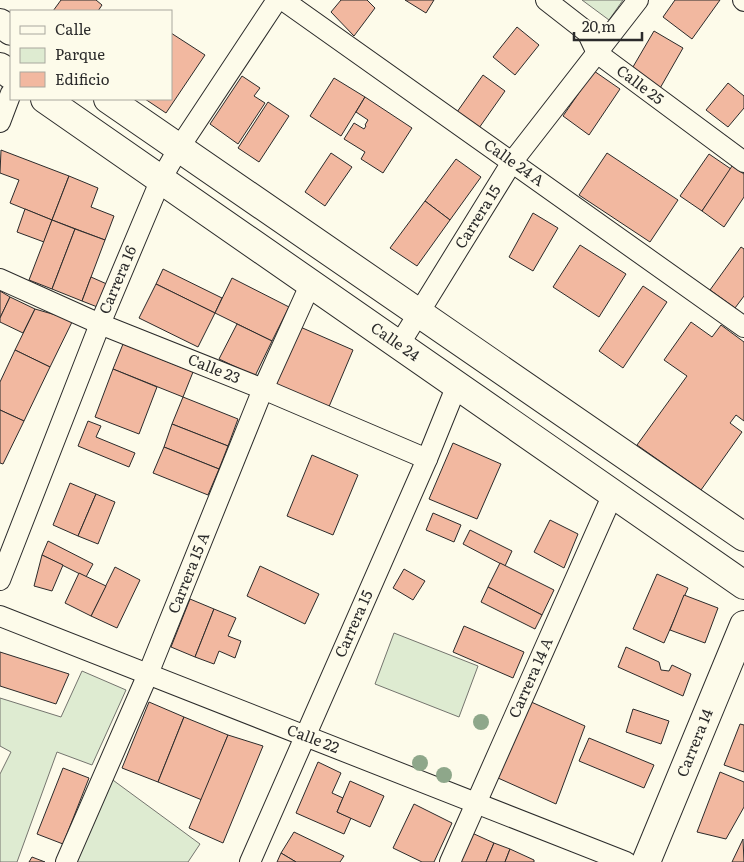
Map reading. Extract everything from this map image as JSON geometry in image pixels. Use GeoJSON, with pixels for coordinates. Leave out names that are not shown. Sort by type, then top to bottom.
{"type":"FeatureCollection","features":[{"type":"Feature","properties":{"kind":"street","name":"Carrera 16"},"geometry":{"type":"LineString","coordinates":[[0,580],[100,324],[161,179],[178,148],[277,0]]}},
{"type":"Feature","properties":{"kind":"street","name":"Calle 24 A"},"geometry":{"type":"LineString","coordinates":[[283,0],[743,324]]}},
{"type":"Feature","properties":{"kind":"street","name":"Calle 25"},"geometry":{"type":"LineString","coordinates":[[546,0],[587,32],[597,53],[744,162]]}},
{"type":"Feature","properties":{"kind":"street","name":"Carrera 15"},"geometry":{"type":"LineString","coordinates":[[400,345],[512,162],[638,0]]}},
{"type":"Feature","properties":{"kind":"street"},"geometry":{"type":"LineString","coordinates":[[0,122],[10,96]]}},
{"type":"Feature","properties":{"kind":"street","name":"Calle 24"},"geometry":{"type":"LineString","coordinates":[[46,100],[744,585]]}},
{"type":"Feature","properties":{"kind":"street"},"geometry":{"type":"LineString","coordinates":[[109,100],[744,537]]}},
{"type":"Feature","properties":{"kind":"street","name":"Calle 23"},"geometry":{"type":"LineString","coordinates":[[0,279],[100,324],[263,389],[427,458]]}},
{"type":"Feature","properties":{"kind":"street","name":"Carrera 15 A"},"geometry":{"type":"LineString","coordinates":[[66,862],[148,674],[263,389],[311,283]]}},
{"type":"Feature","properties":{"kind":"street","name":"Carrera 15"},"geometry":{"type":"LineString","coordinates":[[250,862],[427,458],[456,385]]}},
{"type":"Feature","properties":{"kind":"street","name":"Carrera 14 A"},"geometry":{"type":"LineString","coordinates":[[450,862],[613,494]]}},
{"type":"Feature","properties":{"kind":"street","name":"Calle 22"},"geometry":{"type":"LineString","coordinates":[[0,616],[626,862]]}},
{"type":"Feature","properties":{"kind":"street","name":"Carrera 14"},"geometry":{"type":"LineString","coordinates":[[646,862],[744,625]]}},
{"type":"Feature","properties":{"kind":"green space"},"geometry":{"type":"Polygon","coordinates":[[[582,0],[623,0],[609,20],[582,0]]]}},
{"type":"Feature","properties":{"kind":"green space"},"geometry":{"type":"Polygon","coordinates":[[[394,633],[478,666],[459,717],[375,684],[394,633]]]}},
{"type":"Feature","properties":{"kind":"green space"},"geometry":{"type":"Polygon","coordinates":[[[82,671],[126,690],[92,765],[57,752],[17,862],[0,862],[0,774],[11,752],[0,746],[0,698],[61,717],[82,671]]]}},
{"type":"Feature","properties":{"kind":"green space"},"geometry":{"type":"Polygon","coordinates":[[[106,775],[200,844],[188,862],[69,862],[106,775]]]}},
{"type":"Feature","properties":{"kind":"building"},"geometry":{"type":"Polygon","coordinates":[[[61,0],[96,0],[102,5],[99,10],[54,10],[61,0]]]}},
{"type":"Feature","properties":{"kind":"building"},"geometry":{"type":"Polygon","coordinates":[[[341,0],[367,0],[375,8],[354,36],[331,12],[341,0]]]}},
{"type":"Feature","properties":{"kind":"building"},"geometry":{"type":"Polygon","coordinates":[[[405,0],[434,0],[426,13],[405,0]]]}},
{"type":"Feature","properties":{"kind":"building"},"geometry":{"type":"Polygon","coordinates":[[[675,0],[720,0],[692,39],[663,17],[675,0]]]}},
{"type":"Feature","properties":{"kind":"building"},"geometry":{"type":"Polygon","coordinates":[[[517,27],[539,45],[515,75],[493,57],[517,27]]]}},
{"type":"Feature","properties":{"kind":"building"},"geometry":{"type":"Polygon","coordinates":[[[654,31],[683,48],[659,90],[630,72],[654,31]]]}},
{"type":"Feature","properties":{"kind":"building"},"geometry":{"type":"Polygon","coordinates":[[[172,34],[205,55],[166,113],[146,100],[172,100],[172,34]]]}},
{"type":"Feature","properties":{"kind":"building"},"geometry":{"type":"Polygon","coordinates":[[[594,71],[620,89],[589,135],[563,116],[594,71]]]}},
{"type":"Feature","properties":{"kind":"building"},"geometry":{"type":"Polygon","coordinates":[[[483,75],[505,91],[479,128],[457,112],[483,75]]]}},
{"type":"Feature","properties":{"kind":"building"},"geometry":{"type":"Polygon","coordinates":[[[242,76],[260,88],[254,96],[265,103],[238,144],[210,124],[242,76]]]}},
{"type":"Feature","properties":{"kind":"building"},"geometry":{"type":"Polygon","coordinates":[[[334,78],[365,97],[341,136],[310,116],[334,78]]]}},
{"type":"Feature","properties":{"kind":"building"},"geometry":{"type":"Polygon","coordinates":[[[728,83],[744,96],[744,108],[728,127],[706,110],[728,83]]]}},
{"type":"Feature","properties":{"kind":"building"},"geometry":{"type":"Polygon","coordinates":[[[365,97],[412,128],[383,173],[361,159],[365,152],[344,139],[354,123],[364,129],[366,126],[368,120],[356,112],[365,97]]]}},
{"type":"Feature","properties":{"kind":"building"},"geometry":{"type":"Polygon","coordinates":[[[268,102],[289,116],[259,162],[238,148],[268,102]]]}},
{"type":"Feature","properties":{"kind":"building"},"geometry":{"type":"Polygon","coordinates":[[[1,150],[69,176],[52,220],[10,203],[19,180],[0,173],[1,150]]]}},
{"type":"Feature","properties":{"kind":"building"},"geometry":{"type":"Polygon","coordinates":[[[331,153],[352,167],[325,206],[305,192],[331,153]]]}},
{"type":"Feature","properties":{"kind":"building"},"geometry":{"type":"Polygon","coordinates":[[[607,153],[678,200],[650,242],[579,195],[607,153]]]}},
{"type":"Feature","properties":{"kind":"building"},"geometry":{"type":"Polygon","coordinates":[[[709,154],[731,169],[702,211],[680,196],[709,154]]]}},
{"type":"Feature","properties":{"kind":"building"},"geometry":{"type":"Polygon","coordinates":[[[456,159],[481,177],[450,220],[425,201],[456,159]]]}},
{"type":"Feature","properties":{"kind":"building"},"geometry":{"type":"Polygon","coordinates":[[[732,166],[744,174],[744,197],[724,227],[702,211],[732,166]]]}},
{"type":"Feature","properties":{"kind":"building"},"geometry":{"type":"Polygon","coordinates":[[[69,176],[98,188],[91,207],[114,216],[105,240],[52,220],[69,176]]]}},
{"type":"Feature","properties":{"kind":"building"},"geometry":{"type":"Polygon","coordinates":[[[425,201],[450,220],[417,266],[390,248],[425,201]]]}},
{"type":"Feature","properties":{"kind":"building"},"geometry":{"type":"Polygon","coordinates":[[[25,209],[52,220],[44,242],[17,232],[25,209]]]}},
{"type":"Feature","properties":{"kind":"building"},"geometry":{"type":"Polygon","coordinates":[[[533,213],[558,228],[533,271],[509,257],[533,213]]]}},
{"type":"Feature","properties":{"kind":"building"},"geometry":{"type":"Polygon","coordinates":[[[52,220],[75,229],[52,289],[29,280],[52,220]]]}},
{"type":"Feature","properties":{"kind":"building"},"geometry":{"type":"Polygon","coordinates":[[[75,229],[105,240],[82,301],[52,289],[75,229]]]}},
{"type":"Feature","properties":{"kind":"building"},"geometry":{"type":"Polygon","coordinates":[[[580,245],[626,274],[599,317],[553,287],[580,245]]]}},
{"type":"Feature","properties":{"kind":"building"},"geometry":{"type":"Polygon","coordinates":[[[741,247],[744,249],[744,296],[735,308],[710,290],[741,247]]]}},
{"type":"Feature","properties":{"kind":"building"},"geometry":{"type":"Polygon","coordinates":[[[163,269],[222,298],[215,313],[156,284],[163,269]]]}},
{"type":"Feature","properties":{"kind":"building"},"geometry":{"type":"Polygon","coordinates":[[[91,277],[109,285],[100,308],[82,301],[91,277]]]}},
{"type":"Feature","properties":{"kind":"building"},"geometry":{"type":"Polygon","coordinates":[[[232,278],[289,307],[272,341],[215,313],[232,278]]]}},
{"type":"Feature","properties":{"kind":"building"},"geometry":{"type":"Polygon","coordinates":[[[156,284],[215,313],[198,347],[139,318],[156,284]]]}},
{"type":"Feature","properties":{"kind":"building"},"geometry":{"type":"Polygon","coordinates":[[[643,286],[667,302],[623,368],[599,351],[643,286]]]}},
{"type":"Feature","properties":{"kind":"building"},"geometry":{"type":"Polygon","coordinates":[[[0,291],[10,297],[0,318],[0,291]]]}},
{"type":"Feature","properties":{"kind":"building"},"geometry":{"type":"Polygon","coordinates":[[[10,297],[35,309],[23,333],[0,322],[10,297]]]}},
{"type":"Feature","properties":{"kind":"building"},"geometry":{"type":"Polygon","coordinates":[[[35,309],[73,320],[50,367],[15,350],[35,309]]]}},
{"type":"Feature","properties":{"kind":"building"},"geometry":{"type":"Polygon","coordinates":[[[691,322],[712,337],[721,325],[744,342],[744,421],[736,415],[730,423],[742,432],[701,490],[637,445],[687,376],[664,360],[691,322]]]}},
{"type":"Feature","properties":{"kind":"building"},"geometry":{"type":"Polygon","coordinates":[[[237,324],[272,341],[255,376],[219,359],[237,324]]]}},
{"type":"Feature","properties":{"kind":"building"},"geometry":{"type":"Polygon","coordinates":[[[298,326],[353,350],[328,409],[273,386],[298,326]]]}},
{"type":"Feature","properties":{"kind":"building"},"geometry":{"type":"Polygon","coordinates":[[[123,344],[193,372],[183,397],[113,369],[123,344]]]}},
{"type":"Feature","properties":{"kind":"building"},"geometry":{"type":"Polygon","coordinates":[[[15,350],[50,367],[24,421],[0,410],[0,382],[15,350]]]}},
{"type":"Feature","properties":{"kind":"building"},"geometry":{"type":"Polygon","coordinates":[[[113,369],[157,387],[139,434],[95,417],[113,369]]]}},
{"type":"Feature","properties":{"kind":"building"},"geometry":{"type":"Polygon","coordinates":[[[183,397],[238,419],[228,446],[172,424],[183,397]]]}},
{"type":"Feature","properties":{"kind":"building"},"geometry":{"type":"Polygon","coordinates":[[[0,410],[24,421],[3,464],[0,463],[0,410]]]}},
{"type":"Feature","properties":{"kind":"building"},"geometry":{"type":"Polygon","coordinates":[[[88,421],[101,426],[96,437],[135,453],[129,467],[78,446],[88,421]]]}},
{"type":"Feature","properties":{"kind":"building"},"geometry":{"type":"Polygon","coordinates":[[[172,424],[228,446],[219,469],[164,447],[172,424]]]}},
{"type":"Feature","properties":{"kind":"building"},"geometry":{"type":"Polygon","coordinates":[[[453,443],[501,464],[477,519],[429,499],[453,443]]]}},
{"type":"Feature","properties":{"kind":"building"},"geometry":{"type":"Polygon","coordinates":[[[164,447],[219,469],[208,495],[153,473],[164,447]]]}},
{"type":"Feature","properties":{"kind":"building"},"geometry":{"type":"Polygon","coordinates":[[[312,455],[358,475],[333,535],[287,516],[312,455]]]}},
{"type":"Feature","properties":{"kind":"building"},"geometry":{"type":"Polygon","coordinates":[[[70,483],[96,494],[78,536],[53,525],[70,483]]]}},
{"type":"Feature","properties":{"kind":"building"},"geometry":{"type":"Polygon","coordinates":[[[96,494],[115,502],[98,544],[78,536],[96,494]]]}},
{"type":"Feature","properties":{"kind":"building"},"geometry":{"type":"Polygon","coordinates":[[[433,513],[461,525],[454,542],[426,530],[433,513]]]}},
{"type":"Feature","properties":{"kind":"building"},"geometry":{"type":"Polygon","coordinates":[[[550,520],[578,534],[564,568],[534,552],[550,520]]]}},
{"type":"Feature","properties":{"kind":"building"},"geometry":{"type":"Polygon","coordinates":[[[470,530],[512,551],[505,566],[463,544],[470,530]]]}},
{"type":"Feature","properties":{"kind":"building"},"geometry":{"type":"Polygon","coordinates":[[[48,541],[93,564],[86,577],[42,555],[48,541]]]}},
{"type":"Feature","properties":{"kind":"building"},"geometry":{"type":"Polygon","coordinates":[[[42,555],[63,565],[52,591],[34,586],[42,555]]]}},
{"type":"Feature","properties":{"kind":"building"},"geometry":{"type":"Polygon","coordinates":[[[500,563],[554,590],[542,615],[488,587],[500,563]]]}},
{"type":"Feature","properties":{"kind":"building"},"geometry":{"type":"Polygon","coordinates":[[[260,566],[319,594],[305,624],[247,596],[260,566]]]}},
{"type":"Feature","properties":{"kind":"building"},"geometry":{"type":"Polygon","coordinates":[[[115,567],[140,580],[117,628],[91,616],[115,567]]]}},
{"type":"Feature","properties":{"kind":"building"},"geometry":{"type":"Polygon","coordinates":[[[404,569],[425,581],[413,600],[393,588],[404,569]]]}},
{"type":"Feature","properties":{"kind":"building"},"geometry":{"type":"Polygon","coordinates":[[[79,573],[106,586],[91,616],[65,603],[79,573]]]}},
{"type":"Feature","properties":{"kind":"building"},"geometry":{"type":"Polygon","coordinates":[[[657,574],[688,588],[664,643],[633,629],[657,574]]]}},
{"type":"Feature","properties":{"kind":"building"},"geometry":{"type":"Polygon","coordinates":[[[488,587],[542,615],[535,629],[481,602],[488,587]]]}},
{"type":"Feature","properties":{"kind":"building"},"geometry":{"type":"Polygon","coordinates":[[[684,595],[718,608],[705,643],[670,630],[684,595]]]}},
{"type":"Feature","properties":{"kind":"building"},"geometry":{"type":"Polygon","coordinates":[[[190,599],[214,609],[195,657],[171,647],[190,599]]]}},
{"type":"Feature","properties":{"kind":"building"},"geometry":{"type":"Polygon","coordinates":[[[214,609],[236,618],[228,636],[241,641],[235,658],[219,651],[214,664],[195,657],[214,609]]]}},
{"type":"Feature","properties":{"kind":"building"},"geometry":{"type":"Polygon","coordinates":[[[464,626],[524,652],[513,678],[453,652],[464,626]]]}},
{"type":"Feature","properties":{"kind":"building"},"geometry":{"type":"Polygon","coordinates":[[[626,647],[659,662],[661,670],[669,671],[672,665],[691,674],[683,696],[618,667],[626,647]]]}},
{"type":"Feature","properties":{"kind":"building"},"geometry":{"type":"Polygon","coordinates":[[[0,652],[69,674],[56,704],[0,686],[0,652]]]}},
{"type":"Feature","properties":{"kind":"building"},"geometry":{"type":"Polygon","coordinates":[[[529,701],[585,726],[556,804],[498,778],[529,701]]]}},
{"type":"Feature","properties":{"kind":"building"},"geometry":{"type":"Polygon","coordinates":[[[149,702],[184,717],[158,782],[122,768],[149,702]]]}},
{"type":"Feature","properties":{"kind":"building"},"geometry":{"type":"Polygon","coordinates":[[[633,709],[669,721],[661,744],[626,732],[633,709]]]}},
{"type":"Feature","properties":{"kind":"building"},"geometry":{"type":"Polygon","coordinates":[[[184,717],[228,735],[202,800],[158,782],[184,717]]]}},
{"type":"Feature","properties":{"kind":"building"},"geometry":{"type":"Polygon","coordinates":[[[740,724],[744,725],[744,772],[724,765],[740,724]]]}},
{"type":"Feature","properties":{"kind":"building"},"geometry":{"type":"Polygon","coordinates":[[[228,735],[263,746],[223,843],[189,828],[228,735]]]}},
{"type":"Feature","properties":{"kind":"building"},"geometry":{"type":"Polygon","coordinates":[[[589,738],[654,765],[644,788],[579,761],[589,738]]]}},
{"type":"Feature","properties":{"kind":"building"},"geometry":{"type":"Polygon","coordinates":[[[318,762],[341,773],[332,793],[343,798],[337,812],[351,818],[344,834],[296,813],[318,762]]]}},
{"type":"Feature","properties":{"kind":"building"},"geometry":{"type":"Polygon","coordinates":[[[63,768],[89,778],[63,844],[37,834],[63,768]]]}},
{"type":"Feature","properties":{"kind":"building"},"geometry":{"type":"Polygon","coordinates":[[[720,772],[744,782],[744,807],[726,839],[697,832],[720,772]]]}},
{"type":"Feature","properties":{"kind":"building"},"geometry":{"type":"Polygon","coordinates":[[[350,781],[384,796],[370,827],[337,812],[350,781]]]}},
{"type":"Feature","properties":{"kind":"building"},"geometry":{"type":"Polygon","coordinates":[[[414,804],[452,823],[434,862],[422,862],[393,848],[414,804]]]}},
{"type":"Feature","properties":{"kind":"building"},"geometry":{"type":"Polygon","coordinates":[[[294,832],[344,856],[340,862],[296,862],[281,853],[294,832]]]}},
{"type":"Feature","properties":{"kind":"building"},"geometry":{"type":"Polygon","coordinates":[[[472,833],[494,843],[486,862],[460,862],[472,833]]]}},
{"type":"Feature","properties":{"kind":"building"},"geometry":{"type":"Polygon","coordinates":[[[743,839],[744,862],[732,862],[743,839]]]}},
{"type":"Feature","properties":{"kind":"building"},"geometry":{"type":"Polygon","coordinates":[[[494,843],[510,849],[505,862],[486,862],[494,843]]]}},
{"type":"Feature","properties":{"kind":"building"},"geometry":{"type":"Polygon","coordinates":[[[510,849],[534,860],[534,862],[505,862],[510,849]]]}},
{"type":"Feature","properties":{"kind":"building"},"geometry":{"type":"Polygon","coordinates":[[[281,853],[296,862],[277,862],[281,853]]]}},
{"type":"Feature","properties":{"kind":"building"},"geometry":{"type":"Polygon","coordinates":[[[32,857],[45,862],[29,862],[32,857]]]}}]}
